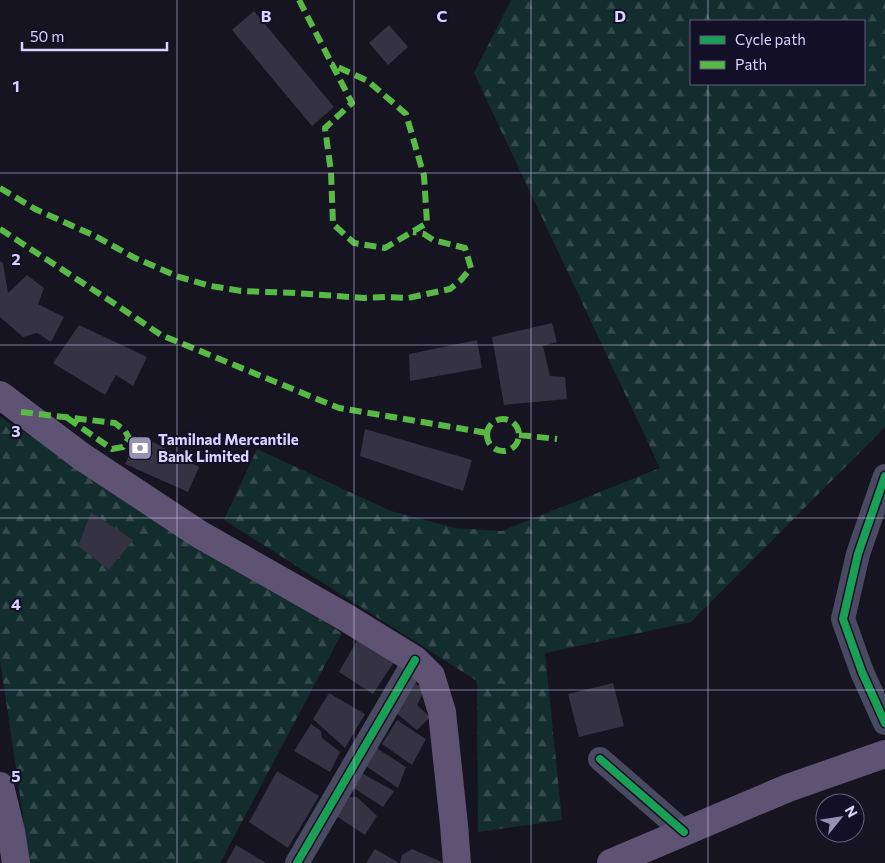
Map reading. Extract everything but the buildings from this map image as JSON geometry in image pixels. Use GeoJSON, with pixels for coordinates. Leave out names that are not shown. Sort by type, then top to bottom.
{"type":"FeatureCollection","features":[{"type":"Feature","properties":{"kind":"main road"},"geometry":{"type":"LineString","coordinates":[[0,395],[81,456],[199,534],[415,660],[432,676],[442,712],[457,863]]}},
{"type":"Feature","properties":{"kind":"main road"},"geometry":{"type":"LineString","coordinates":[[611,863],[788,788],[885,754]]}},
{"type":"Feature","properties":{"kind":"main road"},"geometry":{"type":"LineString","coordinates":[[0,786],[6,832],[16,863]]}},
{"type":"Feature","properties":{"kind":"street"},"geometry":{"type":"LineString","coordinates":[[885,476],[858,554],[843,619],[862,672],[885,723]]}},
{"type":"Feature","properties":{"kind":"street"},"geometry":{"type":"LineString","coordinates":[[297,863],[415,660]]}},
{"type":"Feature","properties":{"kind":"street"},"geometry":{"type":"LineString","coordinates":[[600,760],[684,832]]}},
{"type":"Feature","properties":{"kind":"green space"},"geometry":{"type":"Polygon","coordinates":[[[511,0],[885,0],[885,427],[691,622],[545,653],[562,820],[478,832],[477,681],[224,520],[257,449],[391,511],[455,528],[502,531],[660,468],[474,73],[511,0]]]}},
{"type":"Feature","properties":{"kind":"green space"},"geometry":{"type":"Polygon","coordinates":[[[0,417],[342,633],[220,863],[30,863],[0,661],[0,417]]]}},
{"type":"Feature","properties":{"kind":"marked path"},"geometry":{"type":"LineString","coordinates":[[299,0],[352,103],[325,128],[331,172],[333,224],[354,243],[385,248],[427,223],[424,176],[406,114],[368,81],[331,64]]}},
{"type":"Feature","properties":{"kind":"marked path"},"geometry":{"type":"LineString","coordinates":[[0,188],[35,209],[95,236],[135,258],[179,277],[211,286],[241,291],[364,298],[408,298],[450,289],[471,268],[465,248],[433,240],[424,234],[413,232]]}},
{"type":"Feature","properties":{"kind":"marked path"},"geometry":{"type":"LineString","coordinates":[[0,229],[161,335],[339,408],[487,433]]}},
{"type":"Feature","properties":{"kind":"marked path"},"geometry":{"type":"LineString","coordinates":[[21,412],[115,423],[125,431],[129,438],[123,447],[112,449],[66,417]]}},
{"type":"Feature","properties":{"kind":"marked path"},"geometry":{"type":"LineString","coordinates":[[503,419],[509,420],[514,424],[518,429],[519,435],[518,441],[514,446],[509,450],[503,451],[497,450],[492,446],[488,441],[487,435],[488,429],[492,424],[497,420],[503,419]]}},
{"type":"Feature","properties":{"kind":"marked path"},"geometry":{"type":"LineString","coordinates":[[519,435],[557,439]]}},
{"type":"Feature","properties":{"kind":"cycle path"},"geometry":{"type":"LineString","coordinates":[[885,476],[858,554],[843,619],[862,672],[885,723]]}},
{"type":"Feature","properties":{"kind":"cycle path"},"geometry":{"type":"LineString","coordinates":[[297,863],[415,660]]}},
{"type":"Feature","properties":{"kind":"cycle path"},"geometry":{"type":"LineString","coordinates":[[600,759],[684,832]]}},
{"type":"Feature","properties":{"kind":"place","name":"Tamilnad Mercantile Bank Limited"},"geometry":{"type":"Point","coordinates":[140,448]}}]}
